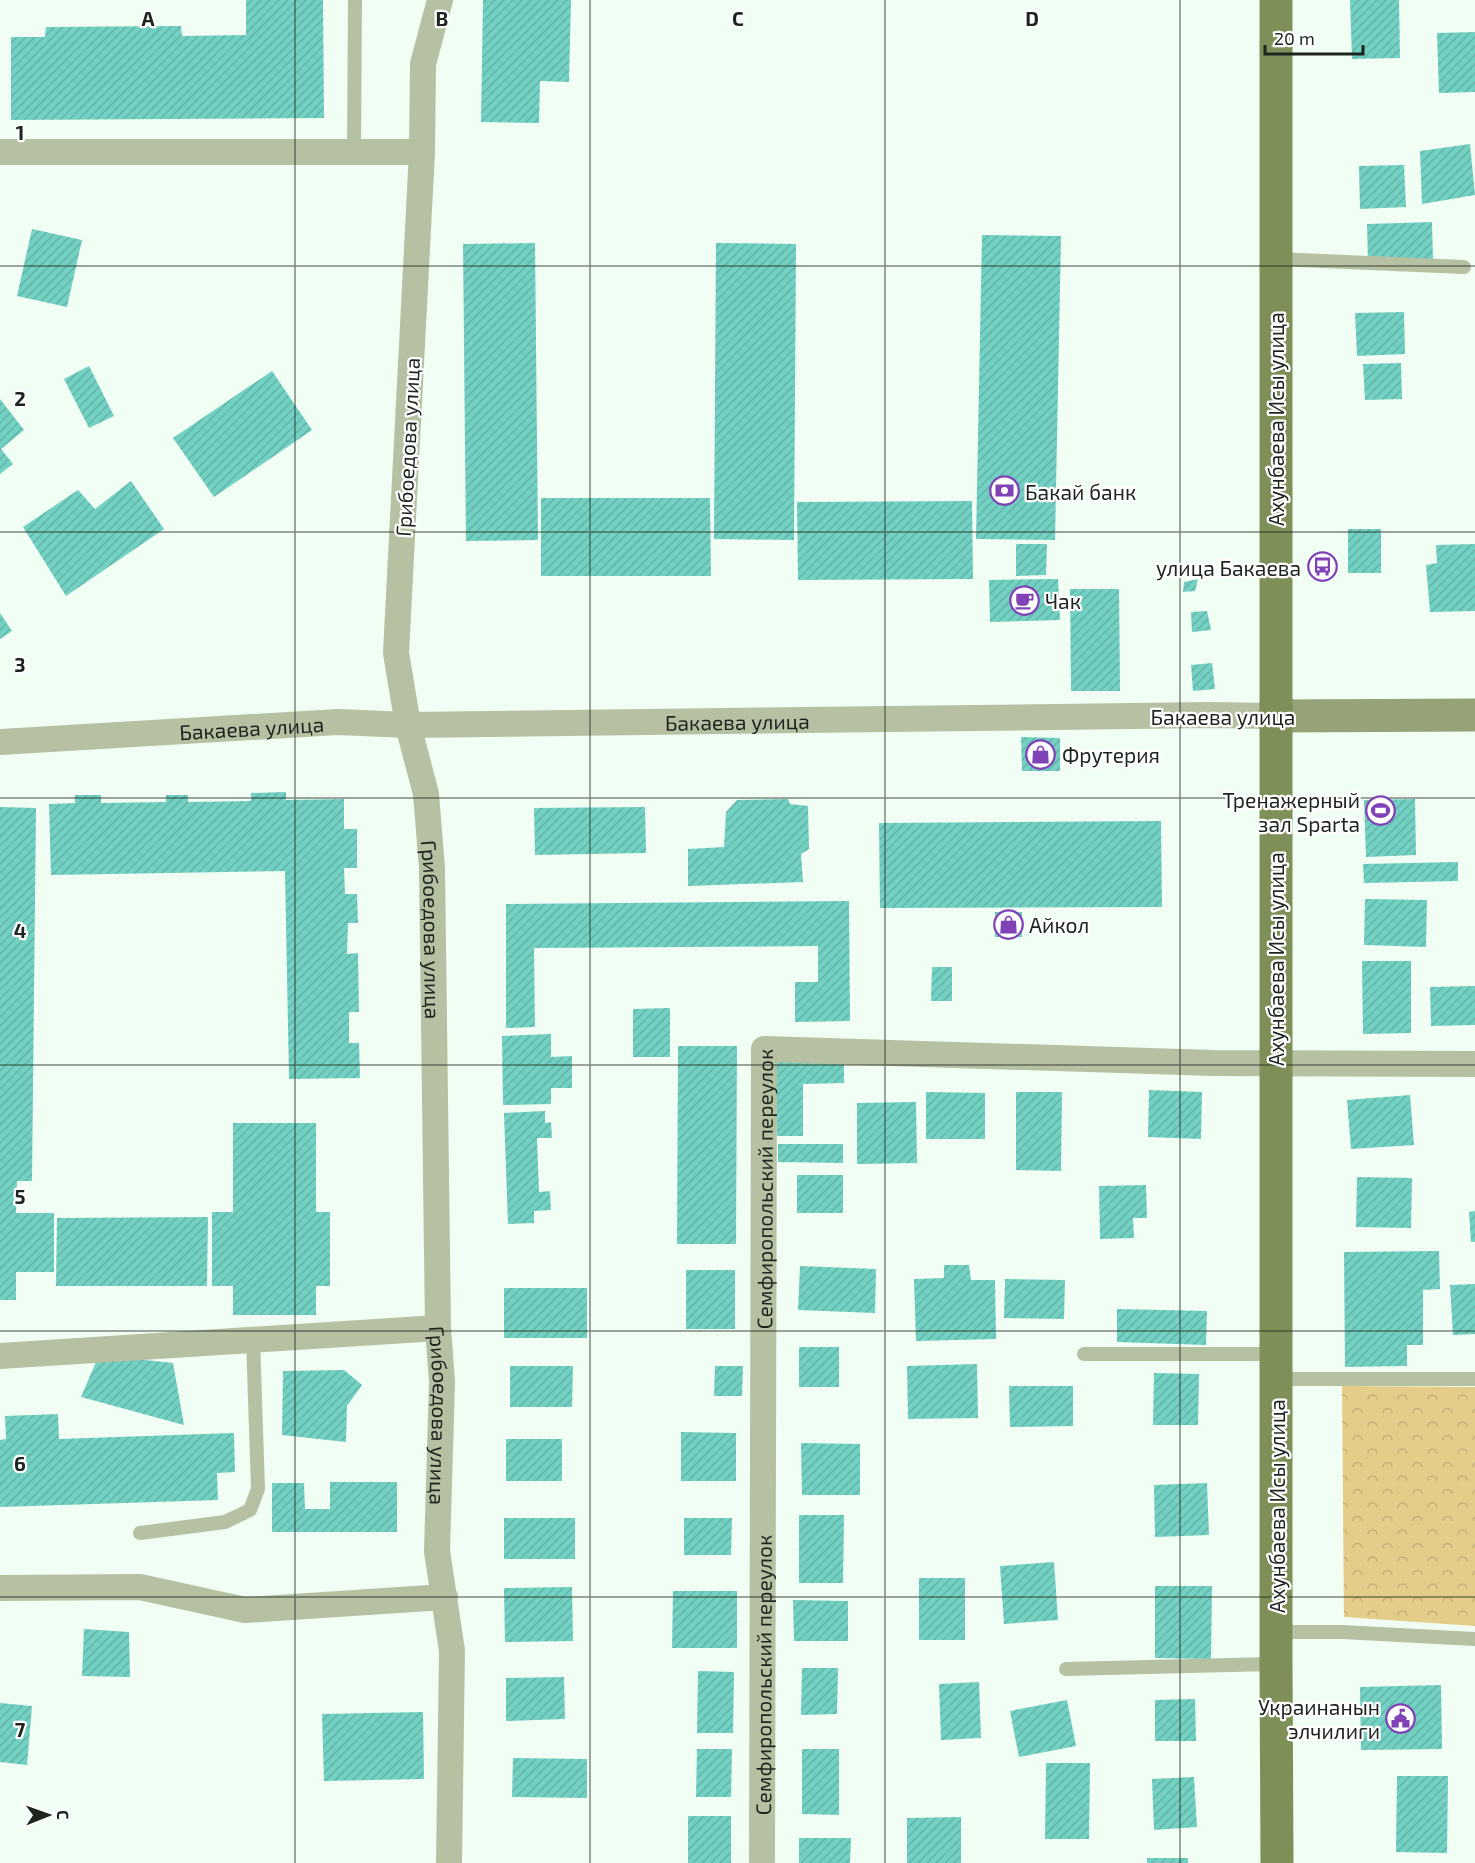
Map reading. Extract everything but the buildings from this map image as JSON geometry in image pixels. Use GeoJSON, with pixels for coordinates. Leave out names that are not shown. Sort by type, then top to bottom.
{"type":"FeatureCollection","features":[{"type":"Feature","properties":{"kind":"main road","name":"Ахунбаева Исы улица"},"geometry":{"type":"LineString","coordinates":[[1276,0],[1277,1863]]}},
{"type":"Feature","properties":{"kind":"main road","name":"Бакаева улица"},"geometry":{"type":"LineString","coordinates":[[1275,716],[1475,715]]}},
{"type":"Feature","properties":{"kind":"street","name":"Грибоедова улица"},"geometry":{"type":"LineString","coordinates":[[440,0],[423,64],[422,152],[396,653],[408,725],[426,794],[432,868],[438,1328],[442,1382],[438,1551],[452,1651],[449,1863]]}},
{"type":"Feature","properties":{"kind":"street"},"geometry":{"type":"LineString","coordinates":[[0,152],[422,152]]}},
{"type":"Feature","properties":{"kind":"street","name":"Бакаева улица"},"geometry":{"type":"LineString","coordinates":[[0,742],[338,722],[408,725],[1275,716]]}},
{"type":"Feature","properties":{"kind":"street","name":"Семфиропольский переулок"},"geometry":{"type":"LineString","coordinates":[[762,1863],[764,1049],[1201,1063],[1475,1065]]}},
{"type":"Feature","properties":{"kind":"street"},"geometry":{"type":"LineString","coordinates":[[0,1356],[438,1328]]}},
{"type":"Feature","properties":{"kind":"street"},"geometry":{"type":"LineString","coordinates":[[0,1588],[140,1587],[245,1610],[445,1597]]}},
{"type":"Feature","properties":{"kind":"lane"},"geometry":{"type":"LineString","coordinates":[[354,152],[355,0]]}},
{"type":"Feature","properties":{"kind":"lane"},"geometry":{"type":"LineString","coordinates":[[1275,259],[1464,267]]}},
{"type":"Feature","properties":{"kind":"lane"},"geometry":{"type":"LineString","coordinates":[[140,1533],[225,1522],[249,1510],[258,1489],[253,1340]]}},
{"type":"Feature","properties":{"kind":"lane"},"geometry":{"type":"LineString","coordinates":[[1084,1354],[1276,1367]]}},
{"type":"Feature","properties":{"kind":"lane","name":"Ахунбаева Исы улица"},"geometry":{"type":"LineString","coordinates":[[1276,1367],[1475,1379]]}},
{"type":"Feature","properties":{"kind":"lane","name":"Ахунбаева Исы улица"},"geometry":{"type":"LineString","coordinates":[[1276,1648],[1342,1632],[1475,1639]]}},
{"type":"Feature","properties":{"kind":"lane"},"geometry":{"type":"LineString","coordinates":[[1066,1669],[1276,1648]]}},
{"type":"Feature","properties":{"kind":"green space"},"geometry":{"type":"Polygon","coordinates":[[[1342,1386],[1475,1387],[1475,1626],[1344,1617],[1342,1386]]]}},
{"type":"Feature","properties":{"kind":"place","name":"Бакай банк"},"geometry":{"type":"Point","coordinates":[1004,491]}},
{"type":"Feature","properties":{"kind":"place","name":"улица Бакаева"},"geometry":{"type":"Point","coordinates":[1322,567]}},
{"type":"Feature","properties":{"kind":"place","name":"Чак"},"geometry":{"type":"Point","coordinates":[1024,600]}},
{"type":"Feature","properties":{"kind":"place","name":"Фрутерия"},"geometry":{"type":"Point","coordinates":[1041,754]}},
{"type":"Feature","properties":{"kind":"place","name":"Тренажерный зал Sparta"},"geometry":{"type":"Point","coordinates":[1381,811]}},
{"type":"Feature","properties":{"kind":"place","name":"Айкол"},"geometry":{"type":"Point","coordinates":[1008,924]}},
{"type":"Feature","properties":{"kind":"place","name":"Украинанын элчилиги"},"geometry":{"type":"Point","coordinates":[1401,1718]}}]}
